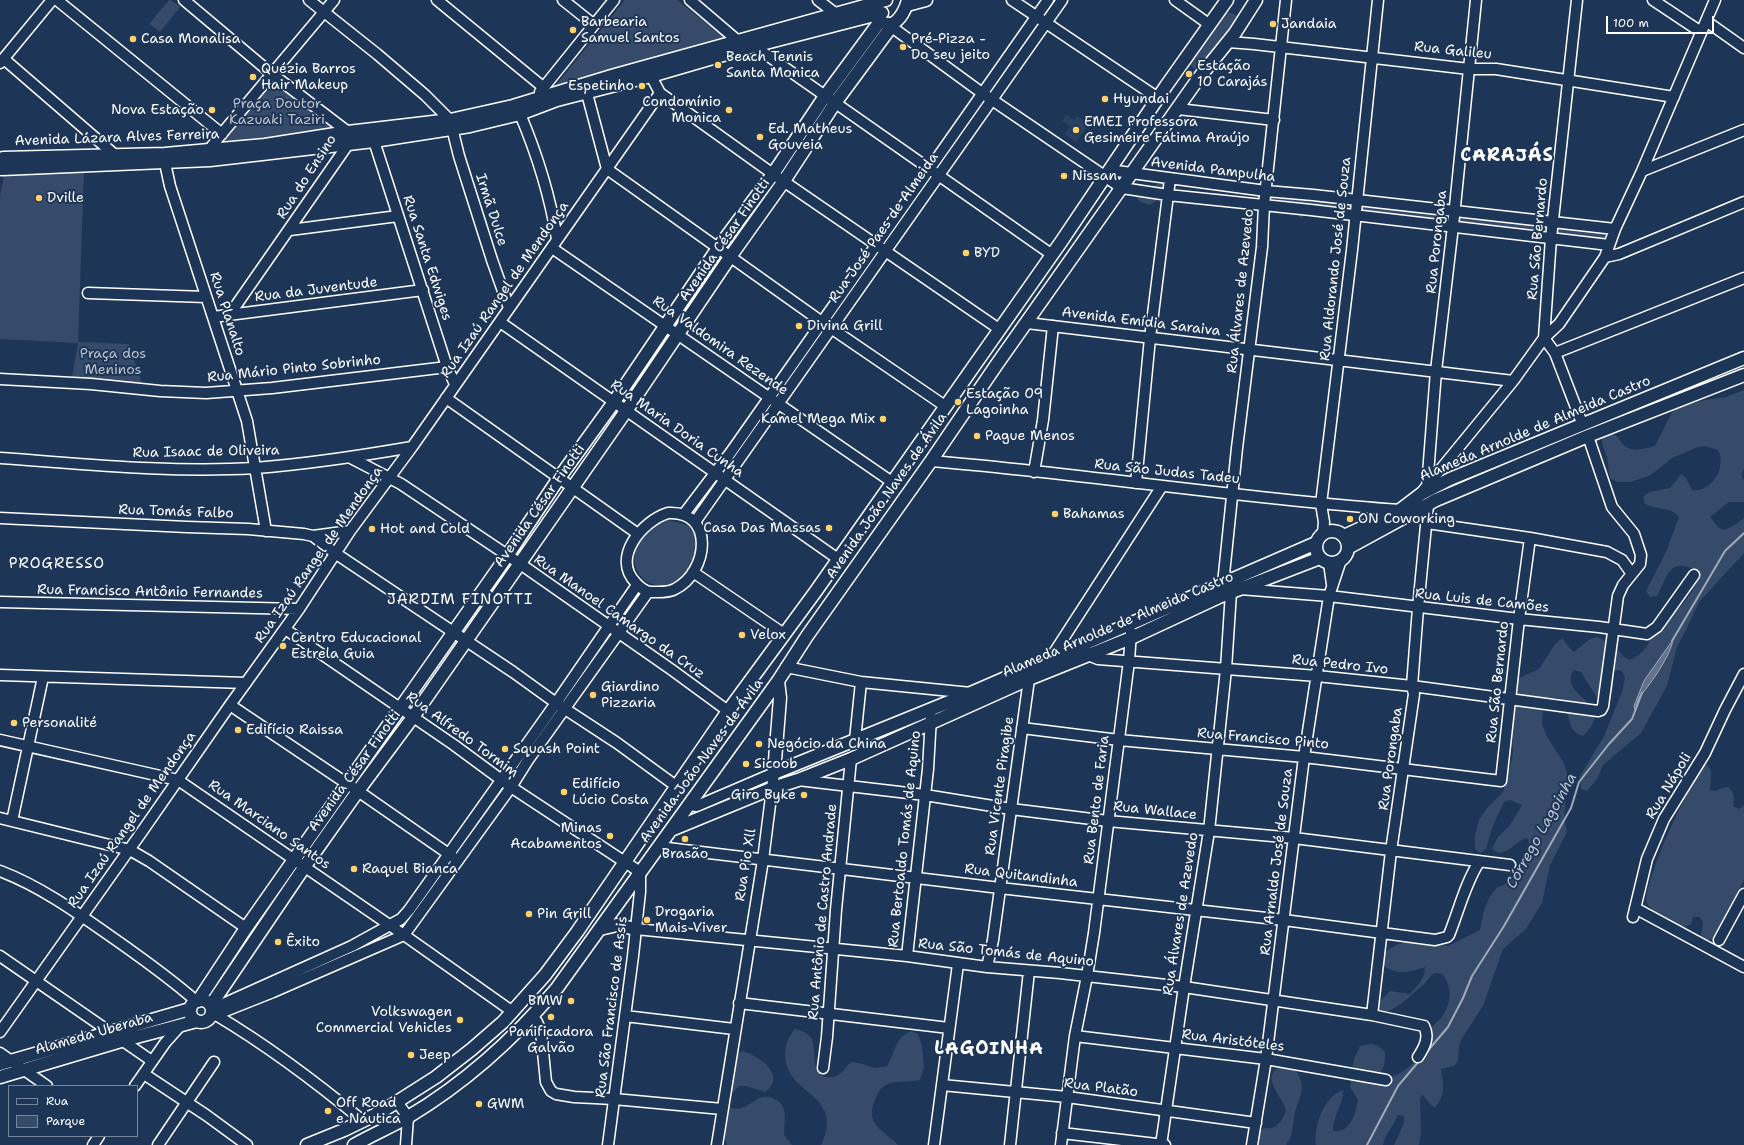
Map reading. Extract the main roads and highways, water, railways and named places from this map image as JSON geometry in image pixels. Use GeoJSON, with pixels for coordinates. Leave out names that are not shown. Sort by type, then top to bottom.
{"type":"FeatureCollection","features":[{"type":"Feature","properties":{"kind":"main road","name":"Avenida Lázara Alves Ferreira"},"geometry":{"type":"LineString","coordinates":[[1,165],[210,155],[265,145],[349,138],[451,125],[470,126],[520,114],[540,105],[585,89],[686,60],[738,41],[887,0]]}},
{"type":"Feature","properties":{"kind":"main road"},"geometry":{"type":"LineString","coordinates":[[887,0],[888,21]]}},
{"type":"Feature","properties":{"kind":"main road"},"geometry":{"type":"LineString","coordinates":[[888,21],[907,3],[926,0]]}},
{"type":"Feature","properties":{"kind":"main road","name":"Avenida João Naves de Ávila"},"geometry":{"type":"LineString","coordinates":[[307,1145],[363,1121],[397,1102],[468,1053],[513,1012],[560,956],[728,711],[758,672],[838,559],[1227,0]]}},
{"type":"Feature","properties":{"kind":"main road","name":"Avenida João Naves de Ávila"},"geometry":{"type":"LineString","coordinates":[[354,1145],[408,1117],[431,1102],[490,1058],[557,988],[778,681],[786,667],[1122,188],[1178,109],[1235,34],[1256,0]]}},
{"type":"Feature","properties":{"kind":"main road","name":"Avenida Lázara Alves Ferreira"},"geometry":{"type":"LineString","coordinates":[[349,138],[374,141],[451,125],[534,99],[651,76],[686,60],[888,21]]}},
{"type":"Feature","properties":{"kind":"main road","name":"Avenida César Finotti"},"geometry":{"type":"LineString","coordinates":[[195,1004],[294,859],[508,556],[559,478],[614,402],[718,248],[773,174],[825,96],[888,21]]}},
{"type":"Feature","properties":{"kind":"main road","name":"Avenida César Finotti"},"geometry":{"type":"LineString","coordinates":[[212,1012],[305,866],[358,790],[413,717],[572,486],[626,411],[730,257],[784,181],[888,21]]}},
{"type":"Feature","properties":{"kind":"main road","name":"Avenida Lázara Alves Ferreira"},"geometry":{"type":"LineString","coordinates":[[1,165],[115,155],[165,158]]}},
{"type":"Feature","properties":{"kind":"main road","name":"Alameda Arnolde de Almeida Castro"},"geometry":{"type":"LineString","coordinates":[[1344,536],[1400,510],[1424,490],[1582,423],[1744,358]]}},
{"type":"Feature","properties":{"kind":"main road","name":"Alameda Arnolde de Almeida Castro"},"geometry":{"type":"LineString","coordinates":[[1348,548],[1436,500],[1588,436],[1744,375]]}},
{"type":"Feature","properties":{"kind":"main road"},"geometry":{"type":"LineString","coordinates":[[1660,391],[1666,405]]}},
{"type":"Feature","properties":{"kind":"main road"},"geometry":{"type":"LineString","coordinates":[[1324,532],[1337,532],[1344,536],[1348,543],[1348,548],[1346,554],[1341,560],[1334,563],[1324,561],[1316,549],[1324,532]]}},
{"type":"Feature","properties":{"kind":"main road","name":"Alameda Arnolde de Almeida Castro"},"geometry":{"type":"LineString","coordinates":[[774,773],[971,693],[1050,659],[1131,638],[1231,588],[1324,532]]}},
{"type":"Feature","properties":{"kind":"main road","name":"Alameda Arnolde de Almeida Castro"},"geometry":{"type":"LineString","coordinates":[[671,830],[773,788],[798,780],[851,759],[930,724],[1029,679],[1086,650],[1130,624],[1231,588],[1324,561]]}},
{"type":"Feature","properties":{"kind":"main road"},"geometry":{"type":"LineString","coordinates":[[758,672],[778,681]]}},
{"type":"Feature","properties":{"kind":"main road","name":"Rua Pio Xll"},"geometry":{"type":"LineString","coordinates":[[774,773],[780,698],[778,681]]}},
{"type":"Feature","properties":{"kind":"main road"},"geometry":{"type":"LineString","coordinates":[[600,928],[617,925],[636,929]]}},
{"type":"Feature","properties":{"kind":"main road"},"geometry":{"type":"LineString","coordinates":[[197,1021],[191,1015],[195,1004],[205,1001],[212,1012]]}},
{"type":"Feature","properties":{"kind":"main road","name":"Alameda Uberaba"},"geometry":{"type":"LineString","coordinates":[[5,1062],[108,1032],[195,1004]]}},
{"type":"Feature","properties":{"kind":"main road","name":"Alameda Uberaba"},"geometry":{"type":"LineString","coordinates":[[0,1077],[121,1041],[197,1021],[204,1022],[212,1012]]}},
{"type":"Feature","properties":{"kind":"waterway","name":"Córrego Lagoinha"},"geometry":{"type":"LineString","coordinates":[[1672,641],[1725,551],[1744,533]]}},
{"type":"Feature","properties":{"kind":"waterway","name":"Córrego Lagoinha"},"geometry":{"type":"LineString","coordinates":[[1425,1054],[1448,1027],[1463,998],[1472,976],[1504,926],[1571,808],[1579,782],[1609,744],[1632,719],[1642,693]]}},
{"type":"Feature","properties":{"kind":"waterway","name":"Córrego Lagoinha"},"geometry":{"type":"LineString","coordinates":[[1367,1145],[1398,1086],[1420,1060]]}},
{"type":"Feature","properties":{"kind":"place","name":"Jandaia"},"geometry":{"type":"Point","coordinates":[1273,24]}},
{"type":"Feature","properties":{"kind":"place","name":"Barbearia Samuel Santos"},"geometry":{"type":"Point","coordinates":[573,30]}},
{"type":"Feature","properties":{"kind":"place","name":"Casa Monalisa"},"geometry":{"type":"Point","coordinates":[133,39]}},
{"type":"Feature","properties":{"kind":"place","name":"Pré-Pizza - Do seu jeito"},"geometry":{"type":"Point","coordinates":[903,47]}},
{"type":"Feature","properties":{"kind":"place","name":"Beach Tennis Santa Monica"},"geometry":{"type":"Point","coordinates":[718,65]}},
{"type":"Feature","properties":{"kind":"place","name":"Estação 10 Carajás"},"geometry":{"type":"Point","coordinates":[1189,74]}},
{"type":"Feature","properties":{"kind":"place","name":"Quézia Barros Hair Makeup"},"geometry":{"type":"Point","coordinates":[253,77]}},
{"type":"Feature","properties":{"kind":"place","name":"Espetinho"},"geometry":{"type":"Point","coordinates":[642,86]}},
{"type":"Feature","properties":{"kind":"place","name":"Hyundai"},"geometry":{"type":"Point","coordinates":[1105,99]}},
{"type":"Feature","properties":{"kind":"place","name":"Nova Estação"},"geometry":{"type":"Point","coordinates":[212,110]}},
{"type":"Feature","properties":{"kind":"place","name":"Condomínio Monica"},"geometry":{"type":"Point","coordinates":[729,110]}},
{"type":"Feature","properties":{"kind":"place","name":"EMEI Professora Gesimeire Fátima Araújo"},"geometry":{"type":"Point","coordinates":[1076,130]}},
{"type":"Feature","properties":{"kind":"place","name":"Ed. Matheus Gouveia"},"geometry":{"type":"Point","coordinates":[760,137]}},
{"type":"Feature","properties":{"kind":"place","name":"Nissan"},"geometry":{"type":"Point","coordinates":[1064,176]}},
{"type":"Feature","properties":{"kind":"place","name":"Dville"},"geometry":{"type":"Point","coordinates":[39,198]}},
{"type":"Feature","properties":{"kind":"place","name":"BYD"},"geometry":{"type":"Point","coordinates":[966,253]}},
{"type":"Feature","properties":{"kind":"place","name":"Divina Grill"},"geometry":{"type":"Point","coordinates":[799,326]}},
{"type":"Feature","properties":{"kind":"place","name":"Estação 09 Lagoinha"},"geometry":{"type":"Point","coordinates":[958,402]}},
{"type":"Feature","properties":{"kind":"place","name":"Kamel Mega Mix"},"geometry":{"type":"Point","coordinates":[883,419]}},
{"type":"Feature","properties":{"kind":"place","name":"Pague Menos"},"geometry":{"type":"Point","coordinates":[977,436]}},
{"type":"Feature","properties":{"kind":"place","name":"Bahamas"},"geometry":{"type":"Point","coordinates":[1055,514]}},
{"type":"Feature","properties":{"kind":"place","name":"ON Coworking"},"geometry":{"type":"Point","coordinates":[1350,519]}},
{"type":"Feature","properties":{"kind":"place","name":"Casa Das Massas"},"geometry":{"type":"Point","coordinates":[829,528]}},
{"type":"Feature","properties":{"kind":"place","name":"Hot and Cold"},"geometry":{"type":"Point","coordinates":[372,529]}},
{"type":"Feature","properties":{"kind":"place","name":"Velox"},"geometry":{"type":"Point","coordinates":[742,635]}},
{"type":"Feature","properties":{"kind":"place","name":"Centro Educacional Estrela Guia"},"geometry":{"type":"Point","coordinates":[283,646]}},
{"type":"Feature","properties":{"kind":"place","name":"Giardino Pizzaria"},"geometry":{"type":"Point","coordinates":[593,695]}},
{"type":"Feature","properties":{"kind":"place","name":"Personalité"},"geometry":{"type":"Point","coordinates":[14,723]}},
{"type":"Feature","properties":{"kind":"place","name":"Edifício Raissa"},"geometry":{"type":"Point","coordinates":[238,730]}},
{"type":"Feature","properties":{"kind":"place","name":"Negócio da China"},"geometry":{"type":"Point","coordinates":[759,744]}},
{"type":"Feature","properties":{"kind":"place","name":"Squash Point"},"geometry":{"type":"Point","coordinates":[505,749]}},
{"type":"Feature","properties":{"kind":"place","name":"Sicoob"},"geometry":{"type":"Point","coordinates":[746,764]}},
{"type":"Feature","properties":{"kind":"place","name":"Edifício Lúcio Costa"},"geometry":{"type":"Point","coordinates":[564,792]}},
{"type":"Feature","properties":{"kind":"place","name":"Giro Byke"},"geometry":{"type":"Point","coordinates":[804,795]}},
{"type":"Feature","properties":{"kind":"place","name":"Minas Acabamentos"},"geometry":{"type":"Point","coordinates":[610,836]}},
{"type":"Feature","properties":{"kind":"place","name":"Brasão"},"geometry":{"type":"Point","coordinates":[685,839]}},
{"type":"Feature","properties":{"kind":"place","name":"Raquel Bianca"},"geometry":{"type":"Point","coordinates":[354,869]}},
{"type":"Feature","properties":{"kind":"place","name":"Pin Grill"},"geometry":{"type":"Point","coordinates":[529,914]}},
{"type":"Feature","properties":{"kind":"place","name":"Drogaria Mais Viver"},"geometry":{"type":"Point","coordinates":[647,920]}},
{"type":"Feature","properties":{"kind":"place","name":"Êxito"},"geometry":{"type":"Point","coordinates":[278,942]}},
{"type":"Feature","properties":{"kind":"place","name":"BMW"},"geometry":{"type":"Point","coordinates":[571,1001]}},
{"type":"Feature","properties":{"kind":"place","name":"Panificadora Galvão"},"geometry":{"type":"Point","coordinates":[551,1017]}},
{"type":"Feature","properties":{"kind":"place","name":"Volkswagen Commercial Vehicles"},"geometry":{"type":"Point","coordinates":[460,1020]}},
{"type":"Feature","properties":{"kind":"place","name":"Jeep"},"geometry":{"type":"Point","coordinates":[411,1055]}},
{"type":"Feature","properties":{"kind":"place","name":"GWM"},"geometry":{"type":"Point","coordinates":[479,1104]}},
{"type":"Feature","properties":{"kind":"place","name":"Off Road e Náutica"},"geometry":{"type":"Point","coordinates":[328,1111]}},
{"type":"Feature","properties":{"kind":"district","name":"CARAJÁS"},"geometry":{"type":"Point","coordinates":[1507,156]}},
{"type":"Feature","properties":{"kind":"district","name":"PROGRESSO"},"geometry":{"type":"Point","coordinates":[57,564]}},
{"type":"Feature","properties":{"kind":"district","name":"JARDIM FINOTTI"},"geometry":{"type":"Point","coordinates":[460,600]}},
{"type":"Feature","properties":{"kind":"district","name":"LAGOINHA"},"geometry":{"type":"Point","coordinates":[989,1049]}},
{"type":"Feature","properties":{"kind":"park label","name":"Praça Doutor Kazuaki Taziri"},"geometry":{"type":"Point","coordinates":[277,112]}},
{"type":"Feature","properties":{"kind":"park label","name":"Praça dos Meninos"},"geometry":{"type":"Point","coordinates":[113,362]}}]}
